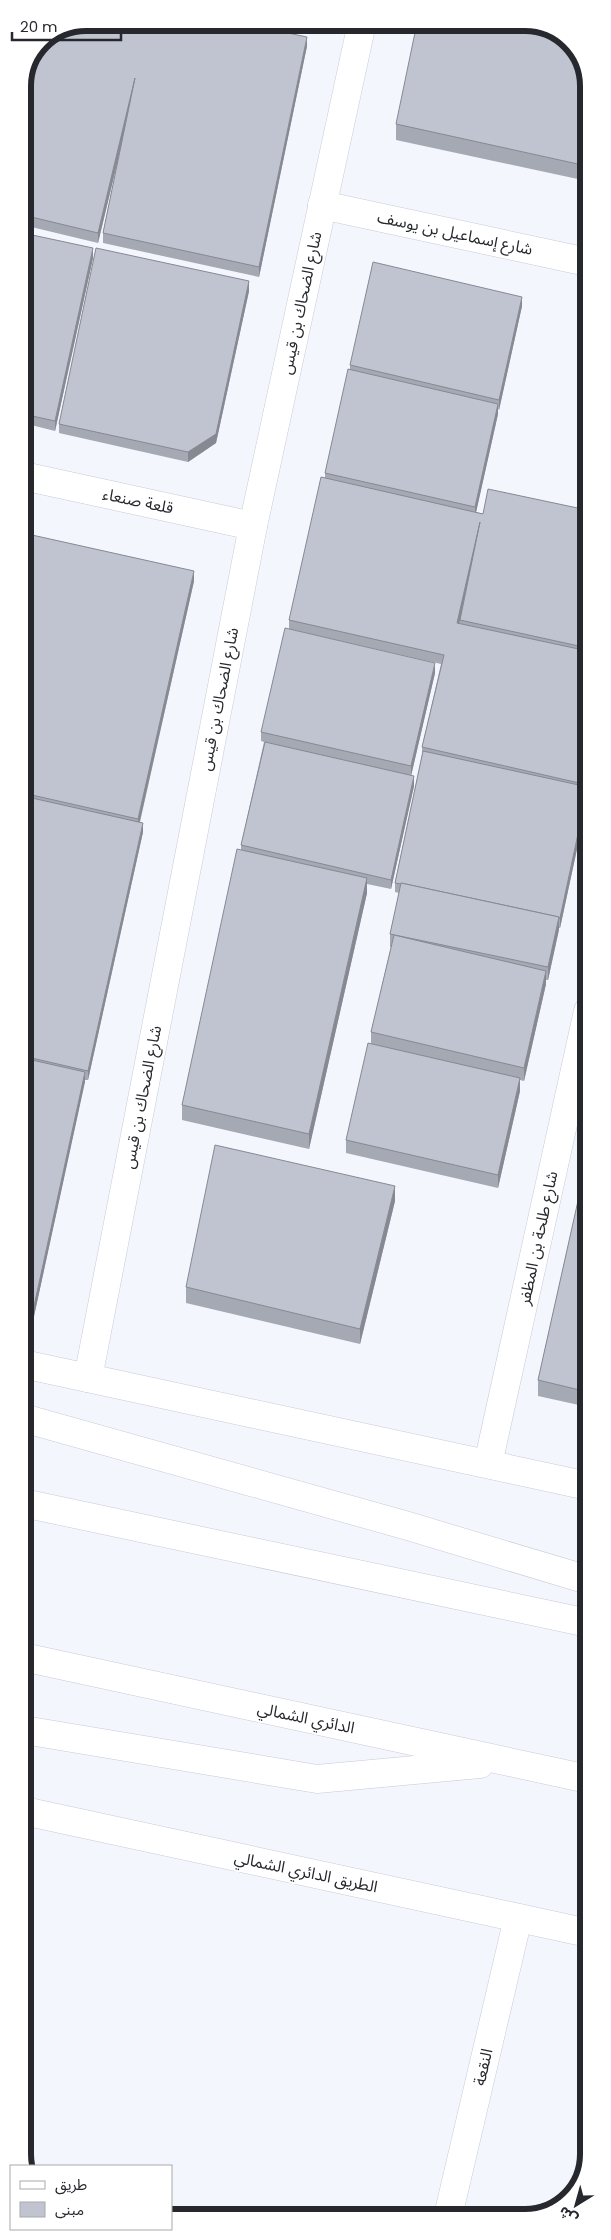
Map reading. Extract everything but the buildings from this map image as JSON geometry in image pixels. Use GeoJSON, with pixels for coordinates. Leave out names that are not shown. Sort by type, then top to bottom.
{"type":"FeatureCollection","features":[{"type":"Feature","properties":{"kind":"main road","name":"شارع الضحاك بن قيس"},"geometry":{"type":"LineString","coordinates":[[88,1378],[253,526],[360,31]]}},
{"type":"Feature","properties":{"kind":"main road","name":"شارع إسماعيل بن يوسف"},"geometry":{"type":"LineString","coordinates":[[322,205],[580,260]]}},
{"type":"Feature","properties":{"kind":"main road","name":"قلعة صنعاء"},"geometry":{"type":"LineString","coordinates":[[31,478],[253,526]]}},
{"type":"Feature","properties":{"kind":"main road","name":"شارع طلحة بن المظفر"},"geometry":{"type":"LineString","coordinates":[[488,1464],[580,1047]]}},
{"type":"Feature","properties":{"kind":"main road"},"geometry":{"type":"LineString","coordinates":[[31,1366],[580,1484]]}},
{"type":"Feature","properties":{"kind":"main road"},"geometry":{"type":"LineString","coordinates":[[31,1420],[408,1526],[580,1578]]}},
{"type":"Feature","properties":{"kind":"main road"},"geometry":{"type":"LineString","coordinates":[[31,1505],[580,1622]]}},
{"type":"Feature","properties":{"kind":"main road","name":"الدائري الشمالي"},"geometry":{"type":"LineString","coordinates":[[31,1659],[580,1777]]}},
{"type":"Feature","properties":{"kind":"main road"},"geometry":{"type":"LineString","coordinates":[[31,1731],[317,1778],[506,1761]]}},
{"type":"Feature","properties":{"kind":"main road","name":"الطريق الدائري الشمالي"},"geometry":{"type":"LineString","coordinates":[[31,1813],[580,1931]]}},
{"type":"Feature","properties":{"kind":"main road","name":"النقعة"},"geometry":{"type":"LineString","coordinates":[[450,2209],[518,1918]]}}]}
